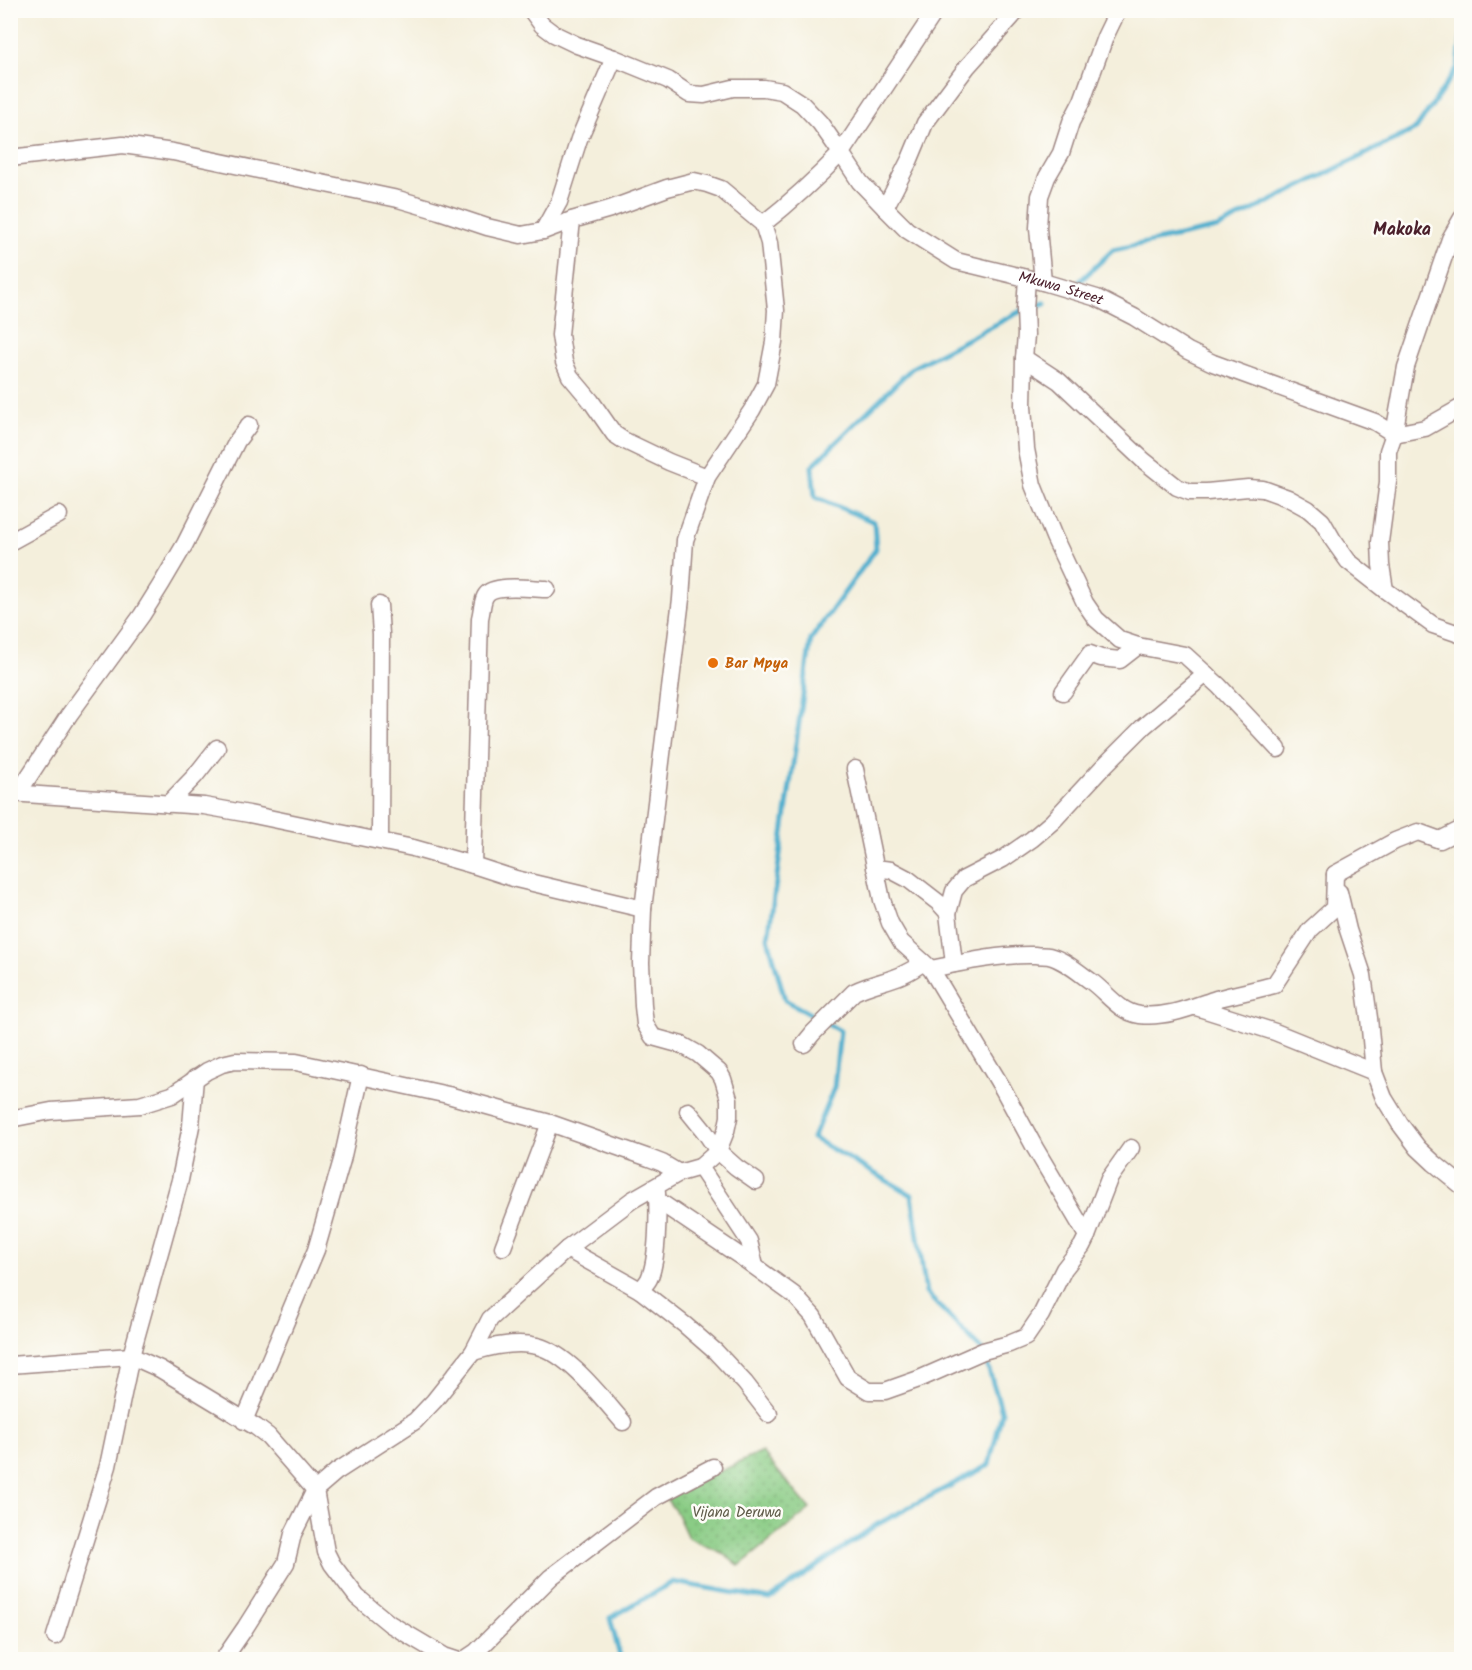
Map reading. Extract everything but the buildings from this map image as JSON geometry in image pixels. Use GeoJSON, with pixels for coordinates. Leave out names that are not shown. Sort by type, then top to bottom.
{"type":"FeatureCollection","features":[{"type":"Feature","properties":{"kind":"street","name":"Mkuwa Street"},"geometry":{"type":"LineString","coordinates":[[531,10],[542,25],[554,34],[668,81],[689,94],[704,95],[734,88],[764,88],[782,91],[802,104],[820,123],[860,182],[907,230],[956,261],[1097,298],[1134,316],[1188,351],[1213,363],[1375,422],[1394,434]]}},
{"type":"Feature","properties":{"kind":"street"},"geometry":{"type":"LineString","coordinates":[[763,224],[841,153],[936,10]]}},
{"type":"Feature","properties":{"kind":"street"},"geometry":{"type":"LineString","coordinates":[[885,208],[925,123],[967,67],[1018,10]]}},
{"type":"Feature","properties":{"kind":"street"},"geometry":{"type":"LineString","coordinates":[[1118,10],[1104,37],[1061,153],[1047,177],[1040,196],[1035,280],[1025,309],[1023,406],[1026,449],[1033,484],[1084,603],[1096,619],[1120,640],[1185,655],[1219,686],[1278,749]]}},
{"type":"Feature","properties":{"kind":"street"},"geometry":{"type":"LineString","coordinates":[[543,231],[559,202],[579,139],[614,58]]}},
{"type":"Feature","properties":{"kind":"street"},"geometry":{"type":"LineString","coordinates":[[10,158],[123,145],[173,152],[398,199],[487,227],[521,235],[543,231],[682,183],[694,181],[721,189],[763,224],[769,243],[776,310],[774,342],[766,384],[752,410],[706,477],[686,540],[681,599],[643,909],[641,963],[645,1024],[653,1037],[682,1045],[698,1054],[719,1072],[727,1088],[729,1099],[726,1131],[718,1151],[700,1167],[679,1173],[657,1192],[614,1213],[567,1249],[490,1319],[473,1352],[434,1401],[415,1420],[336,1472],[315,1490],[293,1534],[286,1563],[223,1659]]}},
{"type":"Feature","properties":{"kind":"street"},"geometry":{"type":"LineString","coordinates":[[1385,590],[1380,542],[1388,482],[1388,451],[1394,434],[1406,367],[1450,239],[1461,218]]}},
{"type":"Feature","properties":{"kind":"street"},"geometry":{"type":"LineString","coordinates":[[572,220],[560,335],[564,362],[570,376],[614,434],[622,440],[706,477]]}},
{"type":"Feature","properties":{"kind":"street"},"geometry":{"type":"LineString","coordinates":[[1024,358],[1059,381],[1143,460],[1177,487],[1190,492],[1263,489],[1282,495],[1308,509],[1322,521],[1348,561],[1385,590],[1433,625],[1461,635]]}},
{"type":"Feature","properties":{"kind":"street"},"geometry":{"type":"LineString","coordinates":[[1394,434],[1425,428],[1461,407]]}},
{"type":"Feature","properties":{"kind":"street"},"geometry":{"type":"LineString","coordinates":[[14,793],[142,615],[185,544],[237,441],[249,425]]}},
{"type":"Feature","properties":{"kind":"street"},"geometry":{"type":"LineString","coordinates":[[10,542],[59,515]]}},
{"type":"Feature","properties":{"kind":"street"},"geometry":{"type":"LineString","coordinates":[[473,865],[480,618],[485,596],[489,591],[501,588],[547,589]]}},
{"type":"Feature","properties":{"kind":"street"},"geometry":{"type":"LineString","coordinates":[[379,605],[381,634],[380,840]]}},
{"type":"Feature","properties":{"kind":"street"},"geometry":{"type":"LineString","coordinates":[[1063,692],[1090,654],[1120,660],[1138,646]]}},
{"type":"Feature","properties":{"kind":"street"},"geometry":{"type":"LineString","coordinates":[[954,964],[948,913],[954,891],[964,879],[1003,859],[1032,839],[1052,822],[1143,727],[1206,674]]}},
{"type":"Feature","properties":{"kind":"street"},"geometry":{"type":"LineString","coordinates":[[168,804],[195,776],[217,748]]}},
{"type":"Feature","properties":{"kind":"street"},"geometry":{"type":"LineString","coordinates":[[855,769],[882,900],[890,923],[902,942],[927,966],[1003,1089],[1087,1236]]}},
{"type":"Feature","properties":{"kind":"street"},"geometry":{"type":"LineString","coordinates":[[14,793],[204,806],[304,824],[413,848],[516,879],[643,909]]}},
{"type":"Feature","properties":{"kind":"street"},"geometry":{"type":"LineString","coordinates":[[1335,874],[1395,841],[1418,832],[1440,840],[1461,829]]}},
{"type":"Feature","properties":{"kind":"street"},"geometry":{"type":"LineString","coordinates":[[875,868],[891,870],[908,879],[948,913]]}},
{"type":"Feature","properties":{"kind":"street"},"geometry":{"type":"LineString","coordinates":[[804,1044],[854,992],[927,966],[1000,957],[1049,956],[1068,965],[1097,986],[1118,1006],[1131,1013],[1142,1015],[1196,1007],[1274,985],[1310,930],[1334,908],[1335,874]]}},
{"type":"Feature","properties":{"kind":"street"},"geometry":{"type":"LineString","coordinates":[[1335,874],[1348,930],[1363,975],[1374,1072],[1384,1098],[1406,1132],[1434,1164],[1461,1186]]}},
{"type":"Feature","properties":{"kind":"street"},"geometry":{"type":"LineString","coordinates":[[1196,1007],[1275,1032],[1374,1072]]}},
{"type":"Feature","properties":{"kind":"street"},"geometry":{"type":"LineString","coordinates":[[10,1119],[51,1111],[140,1105],[172,1095],[207,1071],[235,1061],[296,1062],[448,1095],[550,1123],[649,1158],[679,1173]]}},
{"type":"Feature","properties":{"kind":"street"},"geometry":{"type":"LineString","coordinates":[[244,1421],[316,1250],[342,1160],[361,1075]]}},
{"type":"Feature","properties":{"kind":"street"},"geometry":{"type":"LineString","coordinates":[[55,1636],[108,1466],[131,1356],[180,1180],[191,1126],[195,1078]]}},
{"type":"Feature","properties":{"kind":"street"},"geometry":{"type":"LineString","coordinates":[[688,1111],[718,1151],[756,1181]]}},
{"type":"Feature","properties":{"kind":"street"},"geometry":{"type":"LineString","coordinates":[[503,1247],[550,1123]]}},
{"type":"Feature","properties":{"kind":"street"},"geometry":{"type":"LineString","coordinates":[[657,1192],[794,1295],[824,1332],[848,1378],[869,1391],[885,1391],[983,1351],[1026,1337],[1041,1315],[1064,1269],[1087,1236],[1109,1179],[1131,1148]]}},
{"type":"Feature","properties":{"kind":"street"},"geometry":{"type":"LineString","coordinates":[[700,1167],[746,1234],[755,1266]]}},
{"type":"Feature","properties":{"kind":"street"},"geometry":{"type":"LineString","coordinates":[[640,1290],[648,1281],[652,1269],[658,1223],[657,1192]]}},
{"type":"Feature","properties":{"kind":"street"},"geometry":{"type":"LineString","coordinates":[[567,1249],[640,1290],[685,1325],[716,1352],[745,1383],[769,1414]]}},
{"type":"Feature","properties":{"kind":"street"},"geometry":{"type":"LineString","coordinates":[[473,1352],[494,1346],[519,1344],[536,1345],[548,1350],[563,1359],[588,1382],[623,1422]]}},
{"type":"Feature","properties":{"kind":"street"},"geometry":{"type":"LineString","coordinates":[[10,1365],[131,1356],[160,1369],[268,1436],[315,1490],[326,1552],[332,1564],[357,1597],[390,1624],[444,1656],[456,1659]]}},
{"type":"Feature","properties":{"kind":"street"},"geometry":{"type":"LineString","coordinates":[[464,1659],[476,1652],[552,1577],[656,1497],[713,1467]]}},
{"type":"Feature","properties":{"kind":"green space","name":"Vijana Deruwa"},"geometry":{"type":"Polygon","coordinates":[[[762,1452],[810,1509],[739,1566],[722,1553],[688,1538],[676,1512],[665,1497],[762,1452]]]}},
{"type":"Feature","properties":{"kind":"waterway"},"geometry":{"type":"LineString","coordinates":[[1079,282],[1113,250],[1217,228],[1416,129],[1458,67],[1462,35]]}},
{"type":"Feature","properties":{"kind":"waterway"},"geometry":{"type":"LineString","coordinates":[[621,1660],[610,1618],[673,1582],[770,1599],[876,1525],[989,1465],[1002,1412],[983,1351],[926,1293],[912,1195],[813,1138],[834,1088],[840,1031],[785,1000],[768,938],[811,639],[876,549],[874,522],[815,497],[812,466],[912,368],[1025,309],[1045,303]]}},
{"type":"Feature","properties":{"kind":"place","name":"Bar Mpya"},"geometry":{"type":"Point","coordinates":[713,663]}},
{"type":"Feature","properties":{"kind":"district","name":"Makoka"},"geometry":{"type":"Point","coordinates":[1402,229]}}]}
